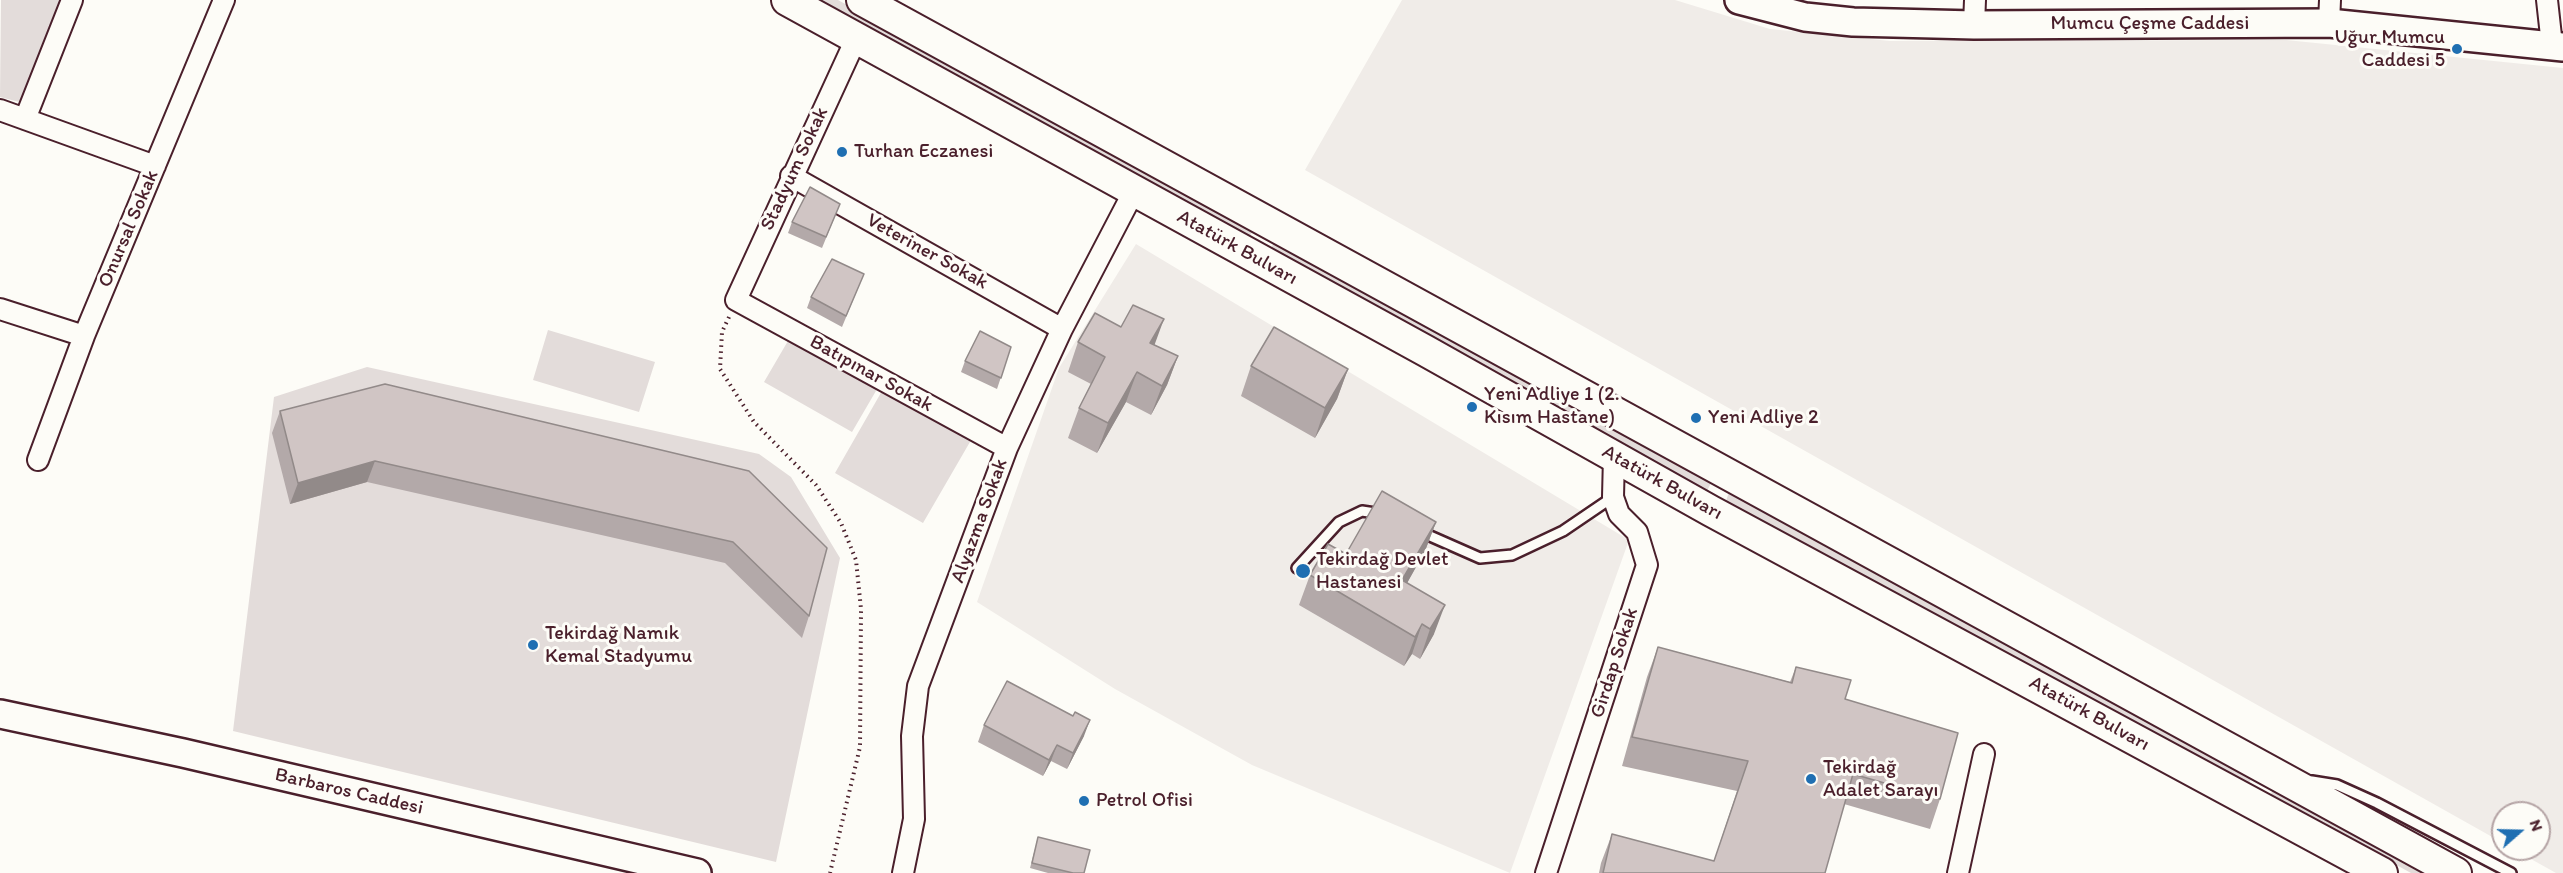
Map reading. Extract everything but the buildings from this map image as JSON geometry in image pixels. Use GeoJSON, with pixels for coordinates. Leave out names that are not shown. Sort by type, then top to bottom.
{"type":"FeatureCollection","features":[{"type":"Feature","properties":{"kind":"main road","name":"Atatürk Bulvarı"},"geometry":{"type":"LineString","coordinates":[[787,0],[1614,456],[1711,512],[1837,577],[2382,873]]}},
{"type":"Feature","properties":{"kind":"main road","name":"Atatürk Bulvarı"},"geometry":{"type":"LineString","coordinates":[[862,0],[1878,559],[2295,783],[2456,873]]}},
{"type":"Feature","properties":{"kind":"street"},"geometry":{"type":"LineString","coordinates":[[25,119],[72,0]]}},
{"type":"Feature","properties":{"kind":"street","name":"Onursal Sokak"},"geometry":{"type":"LineString","coordinates":[[38,460],[84,336],[224,0]]}},
{"type":"Feature","properties":{"kind":"street"},"geometry":{"type":"LineString","coordinates":[[2547,0],[2557,46]]}},
{"type":"Feature","properties":{"kind":"street","name":"Mumcu Çeşme Caddesi"},"geometry":{"type":"LineString","coordinates":[[1752,2],[1805,17],[1854,22],[1975,13],[2330,12],[2557,46]]}},
{"type":"Feature","properties":{"kind":"street","name":"Stadyum Sokak"},"geometry":{"type":"LineString","coordinates":[[736,300],[791,176],[856,39]]}},
{"type":"Feature","properties":{"kind":"street"},"geometry":{"type":"LineString","coordinates":[[0,110],[155,166]]}},
{"type":"Feature","properties":{"kind":"street","name":"Veteriner Sokak"},"geometry":{"type":"LineString","coordinates":[[791,176],[1062,329]]}},
{"type":"Feature","properties":{"kind":"street","name":"Alyazma Sokak"},"geometry":{"type":"LineString","coordinates":[[903,873],[914,819],[912,736],[918,686],[1007,448],[1062,329],[1134,191]]}},
{"type":"Feature","properties":{"kind":"street","name":"Batıpınar Sokak"},"geometry":{"type":"LineString","coordinates":[[736,300],[1007,448]]}},
{"type":"Feature","properties":{"kind":"street"},"geometry":{"type":"LineString","coordinates":[[0,309],[84,336]]}},
{"type":"Feature","properties":{"kind":"street"},"geometry":{"type":"LineString","coordinates":[[1613,497],[1614,456]]}},
{"type":"Feature","properties":{"kind":"street","name":"Girdap Sokak"},"geometry":{"type":"LineString","coordinates":[[1546,873],[1647,565],[1637,532],[1619,514],[1613,497]]}},
{"type":"Feature","properties":{"kind":"street","name":"Barbaros Caddesi"},"geometry":{"type":"LineString","coordinates":[[0,714],[183,753],[697,873]]}},
{"type":"Feature","properties":{"kind":"street"},"geometry":{"type":"LineString","coordinates":[[1958,873],[1984,754]]}},
{"type":"Feature","properties":{"kind":"lane"},"geometry":{"type":"LineString","coordinates":[[1410,526],[1438,542],[1480,558],[1512,555],[1563,531],[1613,497]]}},
{"type":"Feature","properties":{"kind":"lane"},"geometry":{"type":"LineString","coordinates":[[1297,568],[1339,522],[1362,511],[1390,515]]}},
{"type":"Feature","properties":{"kind":"lane"},"geometry":{"type":"LineString","coordinates":[[2295,783],[2311,781],[2337,785],[2377,803],[2511,873]]}},
{"type":"Feature","properties":{"kind":"path"},"geometry":{"type":"LineString","coordinates":[[736,300],[722,332],[720,369],[754,422],[816,486],[841,523],[856,560],[861,609],[860,747],[830,873]]}},
{"type":"Feature","properties":{"kind":"shaded area"},"geometry":{"type":"Polygon","coordinates":[[[1,0],[64,0],[23,103],[0,97],[1,0]]]}},
{"type":"Feature","properties":{"kind":"shaded area"},"geometry":{"type":"Polygon","coordinates":[[[821,0],[838,0],[1253,230],[1247,242],[819,3],[821,0]]]}},
{"type":"Feature","properties":{"kind":"shaded area"},"geometry":{"type":"Polygon","coordinates":[[[1402,0],[1675,0],[1770,29],[1890,41],[2286,40],[2563,68],[2563,873],[2556,873],[2534,861],[2551,861],[2551,801],[2491,801],[2491,836],[1305,170],[1402,0]]]}},
{"type":"Feature","properties":{"kind":"shaded area"},"geometry":{"type":"Polygon","coordinates":[[[1274,240],[1712,481],[1707,491],[1271,250],[1274,240]]]}},
{"type":"Feature","properties":{"kind":"shaded area","name":"Tekirdağ Devlet Hastanesi"},"geometry":{"type":"Polygon","coordinates":[[[1136,244],[1629,540],[1510,873],[1252,765],[1115,689],[977,602],[1059,368],[1136,244]]]}},
{"type":"Feature","properties":{"kind":"shaded area"},"geometry":{"type":"Polygon","coordinates":[[[548,330],[655,362],[639,412],[533,380],[548,330]]]}},
{"type":"Feature","properties":{"kind":"shaded area"},"geometry":{"type":"Polygon","coordinates":[[[792,334],[880,384],[852,432],[764,382],[792,334]]]}},
{"type":"Feature","properties":{"kind":"shaded area","name":"Tekirdağ Namık Kemal Stadyumu"},"geometry":{"type":"Polygon","coordinates":[[[367,367],[759,454],[791,477],[840,558],[776,862],[233,731],[274,397],[367,367]]]}},
{"type":"Feature","properties":{"kind":"shaded area"},"geometry":{"type":"Polygon","coordinates":[[[886,384],[974,435],[923,523],[835,473],[886,384]]]}},
{"type":"Feature","properties":{"kind":"shaded area"},"geometry":{"type":"Polygon","coordinates":[[[1730,489],[2255,772],[2249,783],[1726,501],[1730,489]]]}},
{"type":"Feature","properties":{"kind":"shaded area"},"geometry":{"type":"Polygon","coordinates":[[[2274,787],[2431,873],[2411,873],[2270,796],[2274,787]]]}},
{"type":"Feature","properties":{"kind":"place","name":"Uğur Mumcu Caddesi 5"},"geometry":{"type":"Point","coordinates":[2457,49]}},
{"type":"Feature","properties":{"kind":"place","name":"Turhan Eczanesi"},"geometry":{"type":"Point","coordinates":[842,152]}},
{"type":"Feature","properties":{"kind":"place","name":"Yeni Adliye 1 (2. Kısım Hastane)"},"geometry":{"type":"Point","coordinates":[1472,407]}},
{"type":"Feature","properties":{"kind":"place","name":"Yeni Adliye 2"},"geometry":{"type":"Point","coordinates":[1696,418]}},
{"type":"Feature","properties":{"kind":"place","name":"Tekirdağ Devlet Hastanesi"},"geometry":{"type":"Point","coordinates":[1303,571]}},
{"type":"Feature","properties":{"kind":"place","name":"Tekirdağ Namık Kemal Stadyumu"},"geometry":{"type":"Point","coordinates":[533,645]}},
{"type":"Feature","properties":{"kind":"place","name":"Tekirdağ Adalet Sarayı"},"geometry":{"type":"Point","coordinates":[1811,779]}},
{"type":"Feature","properties":{"kind":"place","name":"Petrol Ofisi"},"geometry":{"type":"Point","coordinates":[1084,801]}}]}
